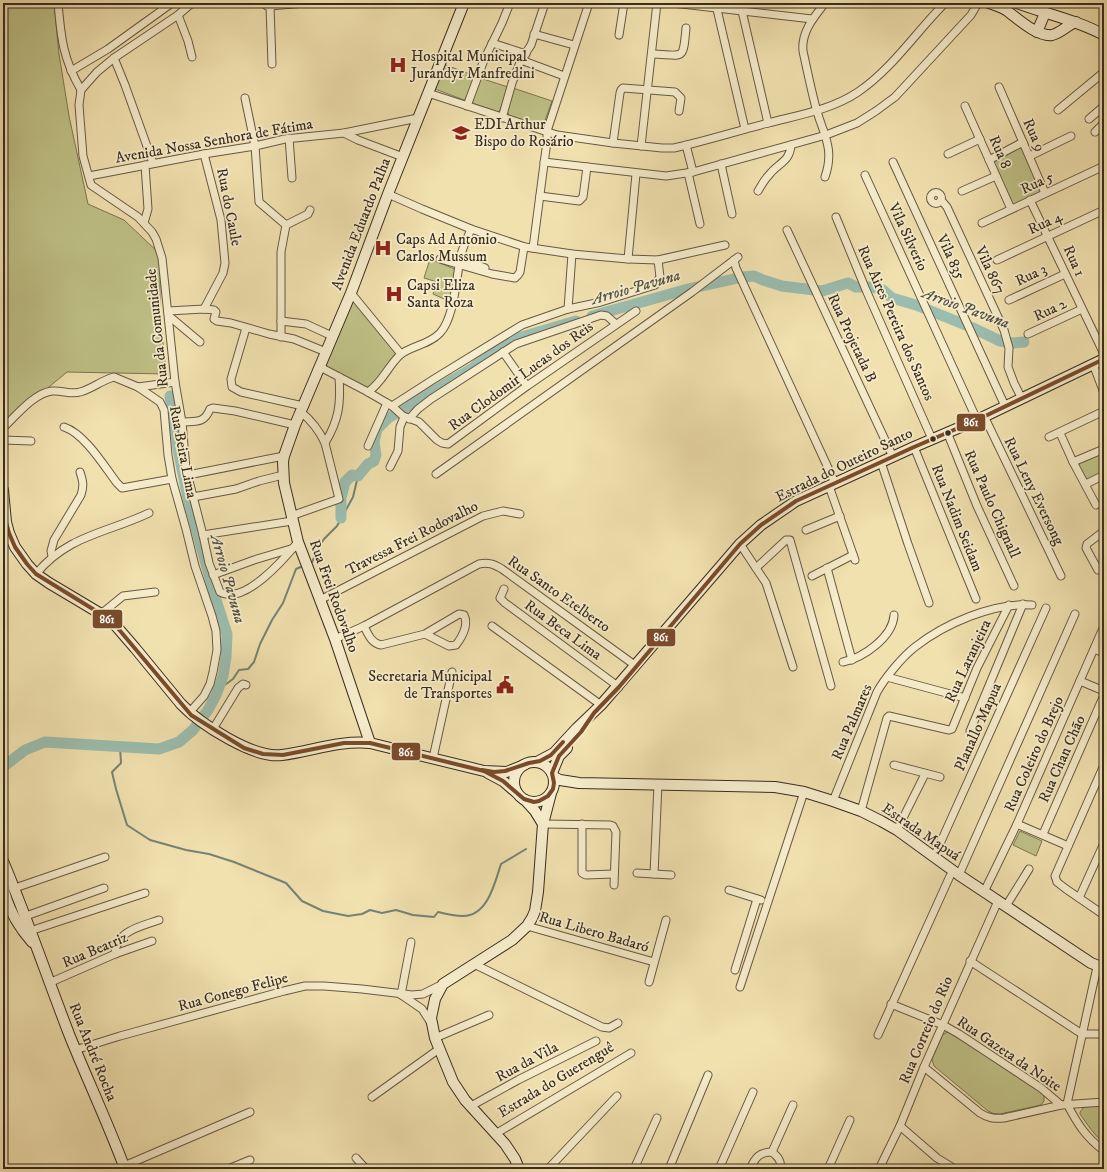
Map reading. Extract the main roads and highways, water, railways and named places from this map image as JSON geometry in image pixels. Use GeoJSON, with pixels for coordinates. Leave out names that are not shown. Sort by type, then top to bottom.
{"type":"FeatureCollection","features":[{"type":"Feature","properties":{"kind":"main road","name":"Avenida Eduardo Palha"},"geometry":{"type":"LineString","coordinates":[[284,456],[295,425],[351,293],[388,194],[464,3]]}},
{"type":"Feature","properties":{"kind":"main road"},"geometry":{"type":"LineString","coordinates":[[1017,3],[1076,22],[1104,35]]}},
{"type":"Feature","properties":{"kind":"main road"},"geometry":{"type":"LineString","coordinates":[[992,4],[1004,10],[1037,32],[1046,35],[1060,32],[1076,22]]}},
{"type":"Feature","properties":{"kind":"main road"},"geometry":{"type":"LineString","coordinates":[[1037,32],[1045,13]]}},
{"type":"Feature","properties":{"kind":"main road","name":"Estrada do Outeiro Santo"},"geometry":{"type":"LineString","coordinates":[[537,762],[554,753],[619,687],[740,544],[761,525],[786,507],[801,498],[914,446],[981,418],[1104,359]]}},
{"type":"Feature","properties":{"kind":"main road","name":"Rua Frei Rodovalho"},"geometry":{"type":"LineString","coordinates":[[284,456],[284,474],[298,548],[335,639],[370,743]]}},
{"type":"Feature","properties":{"kind":"main road"},"geometry":{"type":"LineString","coordinates":[[3,490],[6,522],[11,539],[21,557],[36,574],[101,614],[116,626],[180,704],[190,714],[212,728],[247,749],[275,756],[344,742],[370,743],[484,771],[507,772],[532,762],[537,762],[546,766],[553,775],[554,783],[543,824]]}},
{"type":"Feature","properties":{"kind":"main road","name":"Estrada do Outeiro Santo"},"geometry":{"type":"LineString","coordinates":[[553,775],[559,756],[581,732],[594,713]]}},
{"type":"Feature","properties":{"kind":"main road"},"geometry":{"type":"LineString","coordinates":[[524,765],[520,769],[515,779],[515,784],[522,797],[534,802],[544,800],[552,791]]}},
{"type":"Feature","properties":{"kind":"main road"},"geometry":{"type":"LineString","coordinates":[[484,771],[503,781],[522,797],[535,811],[543,824]]}},
{"type":"Feature","properties":{"kind":"main road","name":"Estrada Mapuá"},"geometry":{"type":"LineString","coordinates":[[553,775],[566,781],[578,783],[766,786],[804,792],[833,801],[861,811],[897,830],[934,857],[954,875],[1002,903],[1101,968]]}},
{"type":"Feature","properties":{"kind":"main road","name":"Estrada Mapuá"},"geometry":{"type":"LineString","coordinates":[[552,791],[578,783]]}},
{"type":"Feature","properties":{"kind":"main road","name":"Estrada do Guerenguê"},"geometry":{"type":"LineString","coordinates":[[519,1168],[511,1152],[497,1134],[459,1092],[453,1082],[439,1048],[431,1023],[433,1004],[443,984],[512,940],[527,926],[535,911],[537,902],[543,824]]}},
{"type":"Feature","properties":{"kind":"main road","name":"Rua André Rocha"},"geometry":{"type":"LineString","coordinates":[[3,861],[26,916],[35,945],[75,1050],[124,1168]]}},
{"type":"Feature","properties":{"kind":"main road","name":"Rua André Rocha"},"geometry":{"type":"LineString","coordinates":[[3,886],[6,898],[19,926],[35,945]]}},
{"type":"Feature","properties":{"kind":"waterway","name":"Arroio Pavuna"},"geometry":{"type":"LineString","coordinates":[[592,316],[688,289],[754,276],[782,286],[822,291],[848,283],[856,287],[872,287],[883,290],[892,298],[916,305],[973,328],[1000,341],[1014,343],[1024,342]]}},
{"type":"Feature","properties":{"kind":"waterway","name":"Arroio Pavuna"},"geometry":{"type":"LineString","coordinates":[[341,518],[341,498],[345,482],[352,475],[358,476],[368,464],[374,461],[376,455],[374,442],[377,429],[388,418],[413,403],[420,395],[424,395],[437,389],[473,368],[511,340],[576,321]]}},
{"type":"Feature","properties":{"kind":"waterway","name":"Arroio Pavuna"},"geometry":{"type":"LineString","coordinates":[[3,767],[25,750],[45,742],[159,749],[179,742],[193,730],[208,710],[216,695],[223,676],[227,634],[188,499],[170,396]]}},
{"type":"Feature","properties":{"kind":"waterway"},"geometry":{"type":"LineString","coordinates":[[309,563],[312,562],[324,539],[337,526],[353,497],[358,476]]}},
{"type":"Feature","properties":{"kind":"waterway"},"geometry":{"type":"LineString","coordinates":[[216,695],[222,687],[233,679],[239,670],[248,669],[254,662],[260,644],[272,620],[283,603],[296,569],[303,566]]}},
{"type":"Feature","properties":{"kind":"waterway"},"geometry":{"type":"LineString","coordinates":[[120,747],[121,763],[112,772],[127,825],[150,840],[186,850],[209,854],[234,862],[286,883],[302,901],[323,911],[348,916],[362,914],[370,910],[382,913],[396,910],[413,915],[434,917],[438,912],[460,916],[472,915],[479,910],[489,897],[501,864],[526,849]]}},
{"type":"Feature","properties":{"kind":"place","name":"Hospital Municipal Jurandyr Manfredini"},"geometry":{"type":"Point","coordinates":[398,65]}},
{"type":"Feature","properties":{"kind":"place","name":"EDI Arthur Bispo do Rosário"},"geometry":{"type":"Point","coordinates":[461,133]}},
{"type":"Feature","properties":{"kind":"place","name":"Caps Ad Antonio Carlos Mussum"},"geometry":{"type":"Point","coordinates":[383,248]}},
{"type":"Feature","properties":{"kind":"place","name":"Capsi Eliza Santa Roza"},"geometry":{"type":"Point","coordinates":[394,294]}},
{"type":"Feature","properties":{"kind":"place","name":"Secretaria Municipal de Transportes"},"geometry":{"type":"Point","coordinates":[505,685]}}]}
